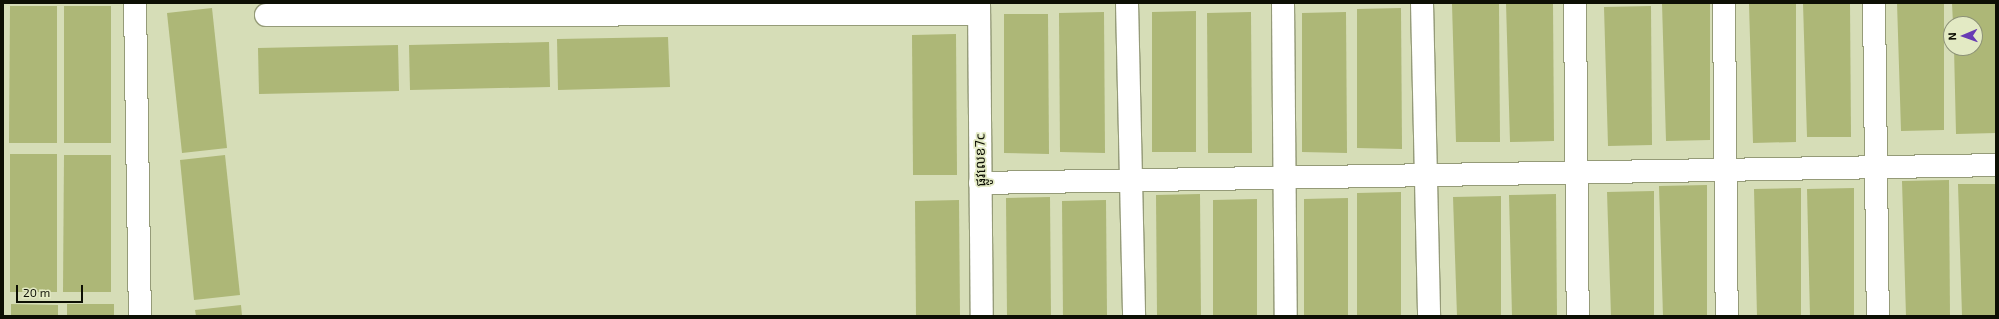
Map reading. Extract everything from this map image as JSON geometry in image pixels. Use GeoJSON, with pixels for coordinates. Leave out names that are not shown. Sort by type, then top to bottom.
{"type":"FeatureCollection","features":[{"type":"Feature","properties":{"kind":"street"},"geometry":{"type":"LineString","coordinates":[[135,3],[142,309]]}},
{"type":"Feature","properties":{"kind":"street"},"geometry":{"type":"LineString","coordinates":[[1127,3],[1134,316]]}},
{"type":"Feature","properties":{"kind":"street"},"geometry":{"type":"LineString","coordinates":[[1283,3],[1286,316]]}},
{"type":"Feature","properties":{"kind":"street"},"geometry":{"type":"LineString","coordinates":[[1422,3],[1429,316]]}},
{"type":"Feature","properties":{"kind":"street"},"geometry":{"type":"LineString","coordinates":[[1575,3],[1578,316]]}},
{"type":"Feature","properties":{"kind":"street"},"geometry":{"type":"LineString","coordinates":[[1724,3],[1727,316]]}},
{"type":"Feature","properties":{"kind":"street"},"geometry":{"type":"LineString","coordinates":[[1874,3],[1878,316]]}},
{"type":"Feature","properties":{"kind":"street"},"geometry":{"type":"LineString","coordinates":[[266,15],[332,9],[979,8]]}},
{"type":"Feature","properties":{"kind":"street","name":"ផ្លូវលេខ7c"},"geometry":{"type":"LineString","coordinates":[[979,8],[982,316]]}},
{"type":"Feature","properties":{"kind":"street"},"geometry":{"type":"LineString","coordinates":[[980,183],[1996,165]]}},
{"type":"Feature","properties":{"kind":"building"},"geometry":{"type":"Polygon","coordinates":[[[1499,3],[1500,142],[1456,142],[1452,4],[1499,3]]]}},
{"type":"Feature","properties":{"kind":"building"},"geometry":{"type":"Polygon","coordinates":[[[1506,3],[1553,3],[1554,141],[1510,142],[1506,3]]]}},
{"type":"Feature","properties":{"kind":"building"},"geometry":{"type":"Polygon","coordinates":[[[1662,3],[1710,3],[1710,140],[1666,141],[1662,3]]]}},
{"type":"Feature","properties":{"kind":"building"},"geometry":{"type":"Polygon","coordinates":[[[1796,3],[1796,142],[1753,143],[1749,4],[1796,3]]]}},
{"type":"Feature","properties":{"kind":"building"},"geometry":{"type":"Polygon","coordinates":[[[1803,3],[1850,3],[1851,137],[1807,137],[1803,3]]]}},
{"type":"Feature","properties":{"kind":"building"},"geometry":{"type":"Polygon","coordinates":[[[1897,3],[1944,3],[1944,130],[1901,131],[1897,3]]]}},
{"type":"Feature","properties":{"kind":"building"},"geometry":{"type":"Polygon","coordinates":[[[1952,3],[1996,3],[1996,133],[1956,134],[1954,56],[1983,56],[1983,16],[1953,16],[1952,3]]]}},
{"type":"Feature","properties":{"kind":"building"},"geometry":{"type":"Polygon","coordinates":[[[10,6],[57,6],[57,143],[9,143],[10,6]]]}},
{"type":"Feature","properties":{"kind":"building"},"geometry":{"type":"Polygon","coordinates":[[[64,6],[111,6],[111,143],[64,143],[64,6]]]}},
{"type":"Feature","properties":{"kind":"building"},"geometry":{"type":"Polygon","coordinates":[[[1651,6],[1652,145],[1608,146],[1604,7],[1651,6]]]}},
{"type":"Feature","properties":{"kind":"building"},"geometry":{"type":"Polygon","coordinates":[[[212,8],[227,148],[182,153],[167,13],[212,8]]]}},
{"type":"Feature","properties":{"kind":"building"},"geometry":{"type":"Polygon","coordinates":[[[1401,8],[1402,149],[1357,148],[1357,9],[1401,8]]]}},
{"type":"Feature","properties":{"kind":"building"},"geometry":{"type":"Polygon","coordinates":[[[1196,11],[1196,152],[1152,152],[1152,12],[1196,11]]]}},
{"type":"Feature","properties":{"kind":"building"},"geometry":{"type":"Polygon","coordinates":[[[1104,12],[1105,153],[1060,152],[1059,13],[1104,12]]]}},
{"type":"Feature","properties":{"kind":"building"},"geometry":{"type":"Polygon","coordinates":[[[1251,12],[1252,153],[1208,153],[1207,13],[1251,12]]]}},
{"type":"Feature","properties":{"kind":"building"},"geometry":{"type":"Polygon","coordinates":[[[1346,12],[1347,153],[1302,152],[1302,13],[1346,12]]]}},
{"type":"Feature","properties":{"kind":"building"},"geometry":{"type":"Polygon","coordinates":[[[1004,14],[1048,14],[1049,154],[1004,153],[1004,14]]]}},
{"type":"Feature","properties":{"kind":"building"},"geometry":{"type":"Polygon","coordinates":[[[956,34],[957,175],[913,175],[912,35],[956,34]]]}},
{"type":"Feature","properties":{"kind":"building"},"geometry":{"type":"Polygon","coordinates":[[[668,37],[670,87],[558,90],[557,39],[668,37]]]}},
{"type":"Feature","properties":{"kind":"building"},"geometry":{"type":"Polygon","coordinates":[[[549,42],[550,87],[410,90],[409,45],[549,42]]]}},
{"type":"Feature","properties":{"kind":"building"},"geometry":{"type":"Polygon","coordinates":[[[398,45],[399,91],[259,94],[258,48],[398,45]]]}},
{"type":"Feature","properties":{"kind":"building"},"geometry":{"type":"Polygon","coordinates":[[[10,154],[57,154],[57,292],[10,292],[10,154]]]}},
{"type":"Feature","properties":{"kind":"building"},"geometry":{"type":"Polygon","coordinates":[[[64,155],[111,155],[111,292],[63,292],[64,155]]]}},
{"type":"Feature","properties":{"kind":"building"},"geometry":{"type":"Polygon","coordinates":[[[225,155],[240,295],[194,300],[180,160],[225,155]]]}},
{"type":"Feature","properties":{"kind":"building"},"geometry":{"type":"Polygon","coordinates":[[[1949,180],[1950,316],[1906,316],[1902,181],[1949,180]]]}},
{"type":"Feature","properties":{"kind":"building"},"geometry":{"type":"Polygon","coordinates":[[[1958,184],[1996,184],[1996,316],[1962,316],[1958,184]]]}},
{"type":"Feature","properties":{"kind":"building"},"geometry":{"type":"Polygon","coordinates":[[[1707,185],[1707,316],[1663,316],[1659,186],[1707,185]]]}},
{"type":"Feature","properties":{"kind":"building"},"geometry":{"type":"Polygon","coordinates":[[[1801,188],[1801,316],[1757,316],[1754,189],[1801,188]]]}},
{"type":"Feature","properties":{"kind":"building"},"geometry":{"type":"Polygon","coordinates":[[[1854,188],[1854,316],[1810,316],[1807,189],[1854,188]]]}},
{"type":"Feature","properties":{"kind":"building"},"geometry":{"type":"Polygon","coordinates":[[[1654,191],[1654,316],[1611,316],[1607,192],[1654,191]]]}},
{"type":"Feature","properties":{"kind":"building"},"geometry":{"type":"Polygon","coordinates":[[[1401,192],[1401,316],[1357,316],[1357,193],[1401,192]]]}},
{"type":"Feature","properties":{"kind":"building"},"geometry":{"type":"Polygon","coordinates":[[[1200,194],[1201,316],[1157,316],[1156,195],[1200,194]]]}},
{"type":"Feature","properties":{"kind":"building"},"geometry":{"type":"Polygon","coordinates":[[[1556,194],[1557,316],[1512,316],[1509,195],[1556,194]]]}},
{"type":"Feature","properties":{"kind":"building"},"geometry":{"type":"Polygon","coordinates":[[[1501,196],[1501,316],[1457,316],[1453,197],[1501,196]]]}},
{"type":"Feature","properties":{"kind":"building"},"geometry":{"type":"Polygon","coordinates":[[[1050,197],[1051,316],[1007,316],[1006,198],[1050,197]]]}},
{"type":"Feature","properties":{"kind":"building"},"geometry":{"type":"Polygon","coordinates":[[[1348,198],[1348,316],[1304,316],[1304,199],[1348,198]]]}},
{"type":"Feature","properties":{"kind":"building"},"geometry":{"type":"Polygon","coordinates":[[[1257,199],[1257,316],[1213,316],[1213,200],[1257,199]]]}},
{"type":"Feature","properties":{"kind":"building"},"geometry":{"type":"Polygon","coordinates":[[[959,200],[960,316],[916,316],[915,201],[959,200]]]}},
{"type":"Feature","properties":{"kind":"building"},"geometry":{"type":"Polygon","coordinates":[[[1106,200],[1107,316],[1063,316],[1062,201],[1106,200]]]}},
{"type":"Feature","properties":{"kind":"building"},"geometry":{"type":"Polygon","coordinates":[[[11,304],[58,305],[58,316],[11,316],[11,304]]]}},
{"type":"Feature","properties":{"kind":"building"},"geometry":{"type":"Polygon","coordinates":[[[67,304],[114,304],[114,316],[67,316],[67,304]]]}},
{"type":"Feature","properties":{"kind":"building"},"geometry":{"type":"Polygon","coordinates":[[[241,305],[242,316],[196,316],[195,310],[241,305]]]}}]}
